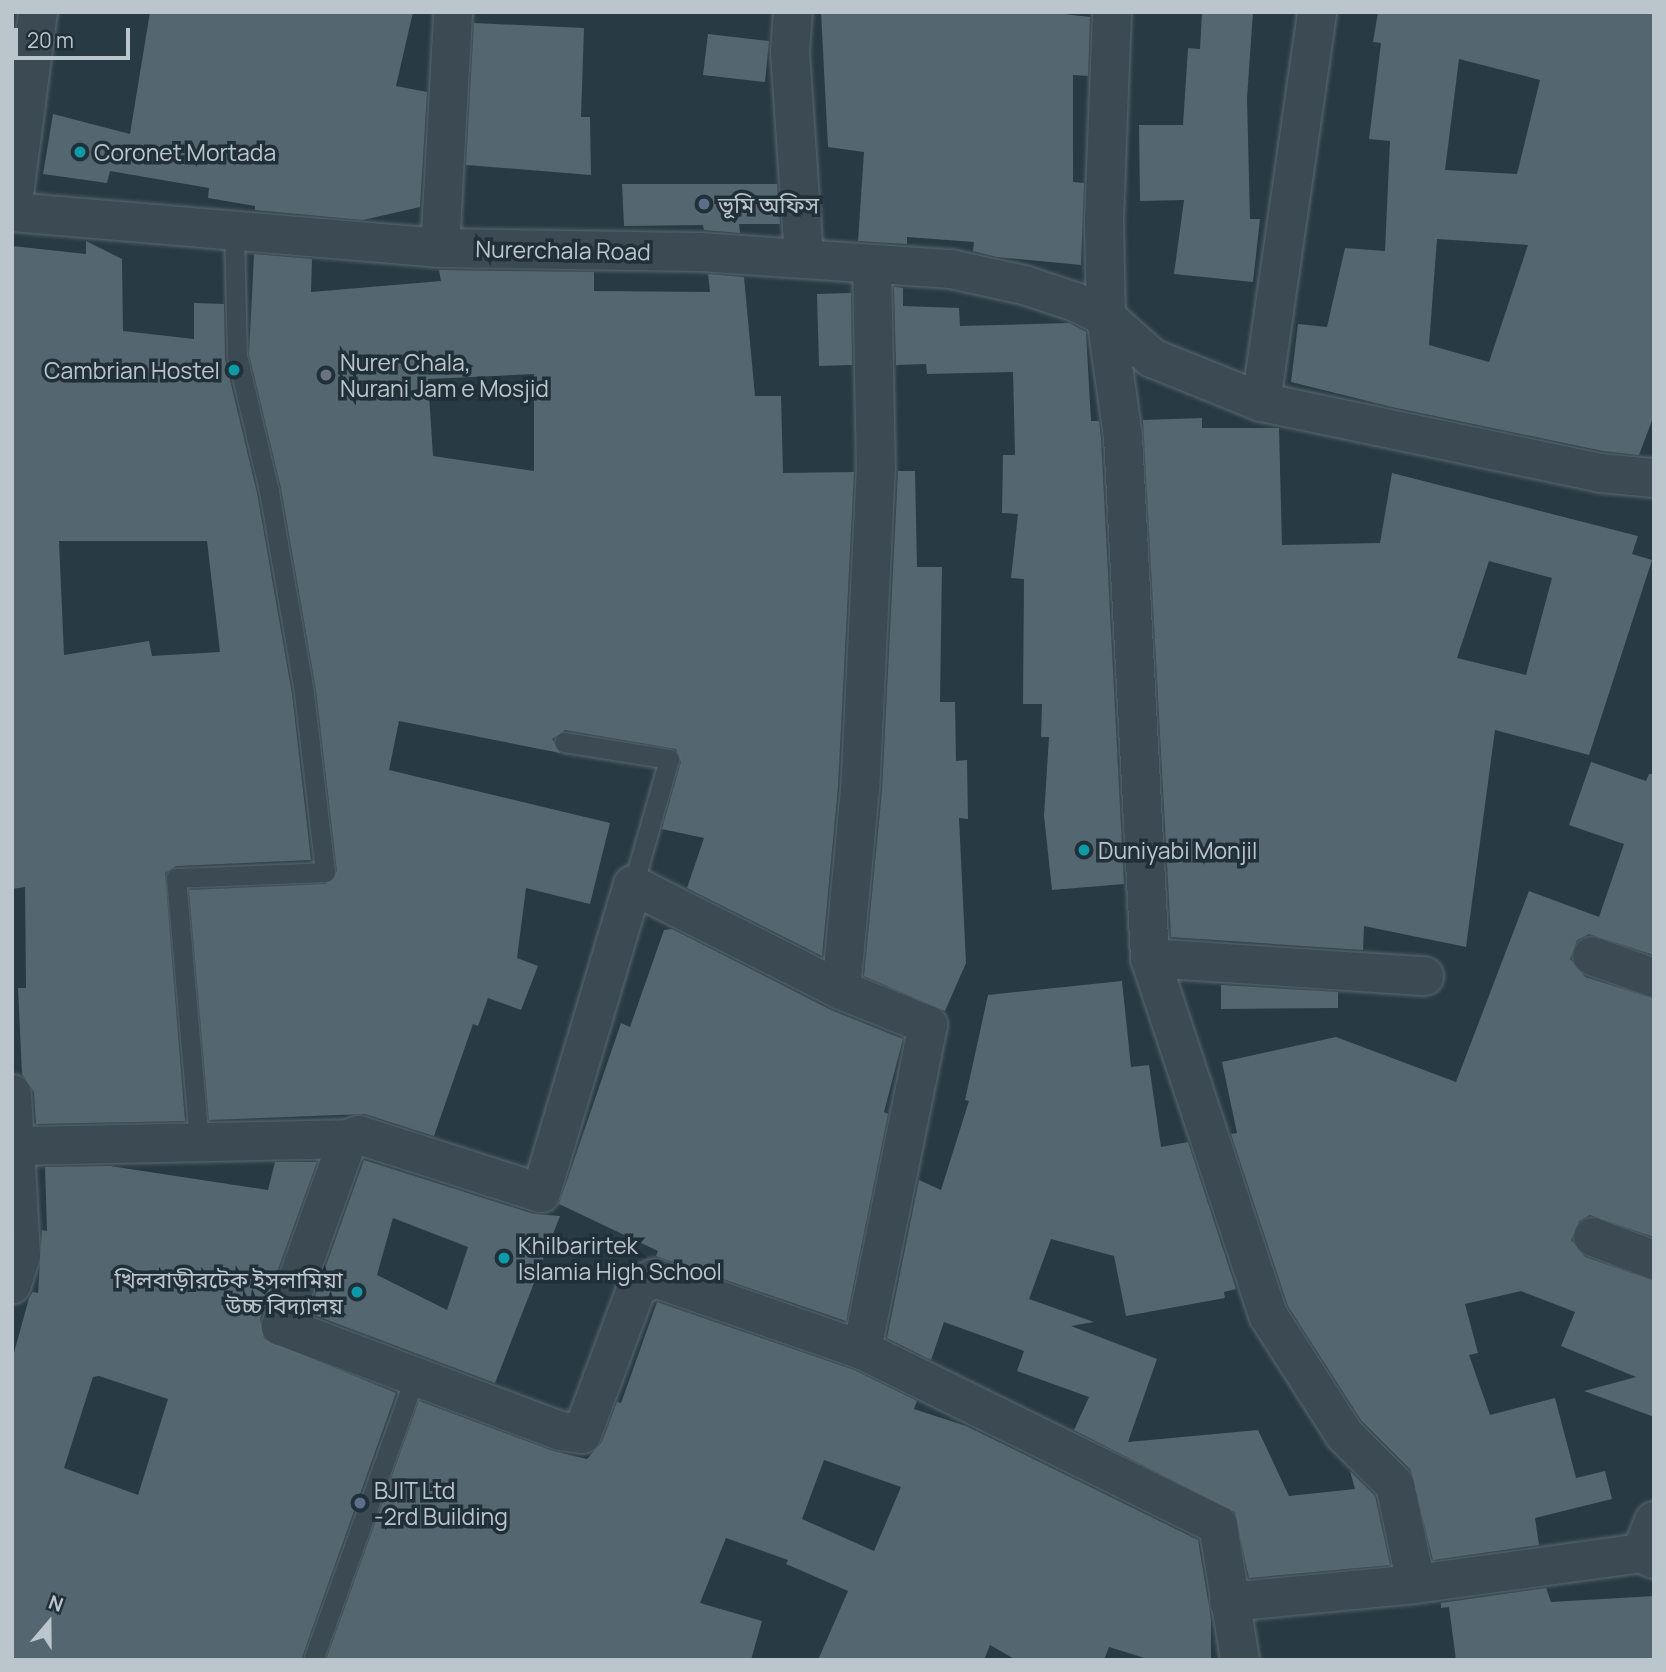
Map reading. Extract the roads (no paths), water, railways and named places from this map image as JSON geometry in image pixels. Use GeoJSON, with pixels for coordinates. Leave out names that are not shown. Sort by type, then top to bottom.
{"type":"FeatureCollection","features":[{"type":"Feature","properties":{"kind":"street"},"geometry":{"type":"LineString","coordinates":[[12,211],[38,12]]}},
{"type":"Feature","properties":{"kind":"street"},"geometry":{"type":"LineString","coordinates":[[440,248],[453,12]]}},
{"type":"Feature","properties":{"kind":"street"},"geometry":{"type":"LineString","coordinates":[[793,12],[790,52],[804,257]]}},
{"type":"Feature","properties":{"kind":"street"},"geometry":{"type":"LineString","coordinates":[[1112,12],[1104,222],[1106,317],[1123,436],[1150,958],[1268,1315],[1344,1434],[1395,1485],[1416,1584]]}},
{"type":"Feature","properties":{"kind":"street"},"geometry":{"type":"LineString","coordinates":[[1261,402],[1317,12]]}},
{"type":"Feature","properties":{"kind":"street","name":"Nurerchala Road"},"geometry":{"type":"LineString","coordinates":[[12,211],[440,248],[804,257],[872,266],[951,269],[1024,285],[1106,317]]}},
{"type":"Feature","properties":{"kind":"street"},"geometry":{"type":"LineString","coordinates":[[841,990],[859,803],[875,480],[872,266]]}},
{"type":"Feature","properties":{"kind":"street"},"geometry":{"type":"LineString","coordinates":[[1106,317],[1152,358],[1261,402],[1600,473],[1654,478]]}},
{"type":"Feature","properties":{"kind":"street"},"geometry":{"type":"LineString","coordinates":[[18,1146],[348,1139],[359,1135],[541,1193],[633,885],[841,990],[928,1026],[862,1350]]}},
{"type":"Feature","properties":{"kind":"street"},"geometry":{"type":"LineString","coordinates":[[1592,956],[1654,978]]}},
{"type":"Feature","properties":{"kind":"street"},"geometry":{"type":"LineString","coordinates":[[1150,958],[1424,976]]}},
{"type":"Feature","properties":{"kind":"street"},"geometry":{"type":"LineString","coordinates":[[12,1094],[18,1146],[21,1255],[12,1285]]}},
{"type":"Feature","properties":{"kind":"street"},"geometry":{"type":"LineString","coordinates":[[348,1139],[281,1326],[416,1374],[561,1431],[582,1434],[637,1287],[655,1278],[862,1350],[1218,1525],[1228,1602],[1240,1660]]}},
{"type":"Feature","properties":{"kind":"street"},"geometry":{"type":"LineString","coordinates":[[1592,1237],[1654,1260]]}},
{"type":"Feature","properties":{"kind":"street"},"geometry":{"type":"LineString","coordinates":[[1228,1602],[1416,1584],[1650,1544]]}},
{"type":"Feature","properties":{"kind":"lane"},"geometry":{"type":"LineString","coordinates":[[199,1142],[176,878],[325,872],[304,692],[269,491],[237,356],[234,231]]}},
{"type":"Feature","properties":{"kind":"lane"},"geometry":{"type":"LineString","coordinates":[[564,742],[669,759],[633,885]]}},
{"type":"Feature","properties":{"kind":"lane"},"geometry":{"type":"LineString","coordinates":[[313,1660],[416,1374]]}},
{"type":"Feature","properties":{"kind":"place","name":"Coronet Mortada"},"geometry":{"type":"Point","coordinates":[80,152]}},
{"type":"Feature","properties":{"kind":"place","name":"ভূমি অফিস"},"geometry":{"type":"Point","coordinates":[704,204]}},
{"type":"Feature","properties":{"kind":"place","name":"Cambrian Hostel"},"geometry":{"type":"Point","coordinates":[234,370]}},
{"type":"Feature","properties":{"kind":"place","name":"Nurer Chala, Nurani Jam e Mosjid"},"geometry":{"type":"Point","coordinates":[326,375]}},
{"type":"Feature","properties":{"kind":"place","name":"Duniyabi Monjil"},"geometry":{"type":"Point","coordinates":[1084,850]}},
{"type":"Feature","properties":{"kind":"place","name":"Khilbarirtek Islamia High School"},"geometry":{"type":"Point","coordinates":[504,1258]}},
{"type":"Feature","properties":{"kind":"place","name":"খিলবাড়ীরটেক ইসলামিয়া উচ্চ বিদ্যালয়"},"geometry":{"type":"Point","coordinates":[357,1292]}},
{"type":"Feature","properties":{"kind":"place","name":"BJIT Ltd -2rd Building"},"geometry":{"type":"Point","coordinates":[360,1503]}}]}
